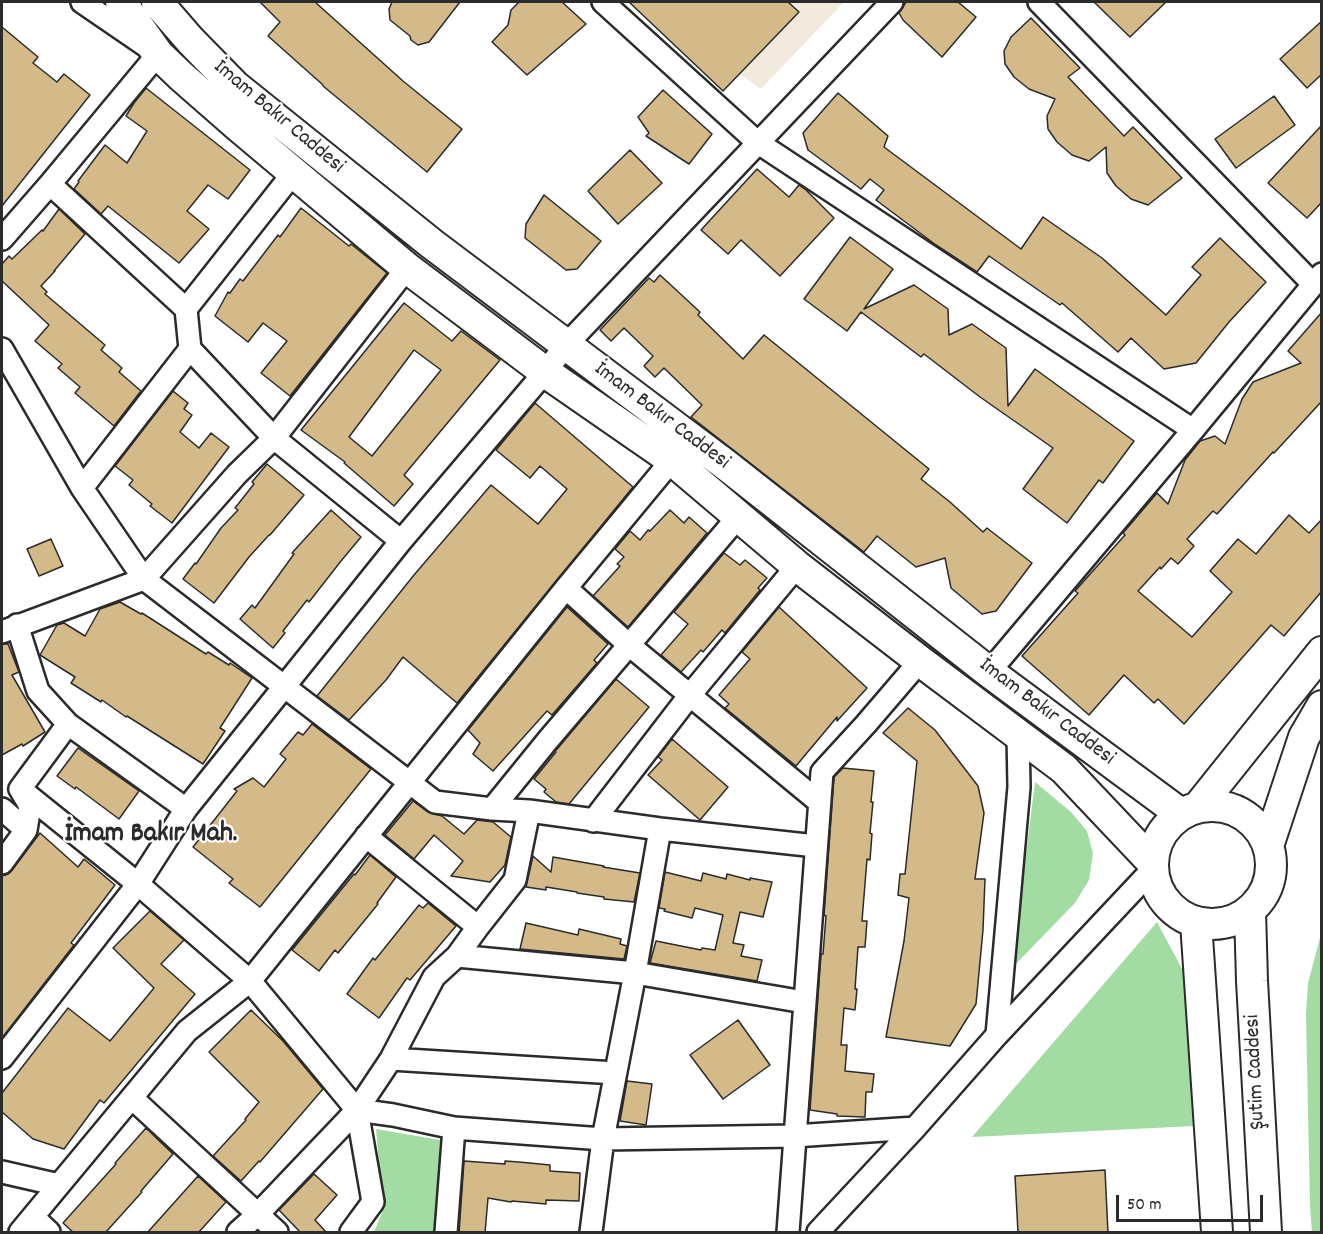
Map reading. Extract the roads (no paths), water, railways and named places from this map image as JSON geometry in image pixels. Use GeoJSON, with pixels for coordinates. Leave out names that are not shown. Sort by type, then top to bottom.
{"type":"FeatureCollection","features":[{"type":"Feature","properties":{"kind":"main road"},"geometry":{"type":"LineString","coordinates":[[121,2],[158,54],[238,126],[407,268],[545,372],[672,460],[797,566],[1064,769],[1153,866]]}},
{"type":"Feature","properties":{"kind":"main road","name":"İmam Bakır Caddesi"},"geometry":{"type":"LineString","coordinates":[[157,2],[235,86],[432,244],[726,465],[989,672],[1189,810]]}},
{"type":"Feature","properties":{"kind":"main road"},"geometry":{"type":"LineString","coordinates":[[1189,810],[1215,805],[1233,809],[1248,818],[1260,831],[1268,846],[1271,864],[1269,882],[1262,898],[1250,911],[1233,921],[1215,924],[1196,922],[1179,915],[1166,902],[1157,886],[1153,866],[1155,848],[1160,834],[1169,823],[1189,810],[1322,652]]}},
{"type":"Feature","properties":{"kind":"main road"},"geometry":{"type":"LineString","coordinates":[[1268,846],[1304,737],[1322,706]]}},
{"type":"Feature","properties":{"kind":"main road","name":"Şutim Caddesi"},"geometry":{"type":"LineString","coordinates":[[1250,911],[1266,1233]]}},
{"type":"Feature","properties":{"kind":"main road"},"geometry":{"type":"LineString","coordinates":[[1196,922],[1218,1233]]}},
{"type":"Feature","properties":{"kind":"street"},"geometry":{"type":"LineString","coordinates":[[2,239],[158,54],[82,2]]}},
{"type":"Feature","properties":{"kind":"street"},"geometry":{"type":"LineString","coordinates":[[603,2],[757,142],[1193,430]]}},
{"type":"Feature","properties":{"kind":"street"},"geometry":{"type":"LineString","coordinates":[[2,1058],[138,884],[186,809],[401,540],[566,345],[892,2]]}},
{"type":"Feature","properties":{"kind":"street"},"geometry":{"type":"LineString","coordinates":[[989,672],[1317,279],[1039,2]]}},
{"type":"Feature","properties":{"kind":"street"},"geometry":{"type":"LineString","coordinates":[[186,309],[294,172]]}},
{"type":"Feature","properties":{"kind":"street"},"geometry":{"type":"LineString","coordinates":[[50,184],[186,309],[190,349],[274,438],[401,540]]}},
{"type":"Feature","properties":{"kind":"street"},"geometry":{"type":"LineString","coordinates":[[186,809],[68,724],[38,691],[9,628],[144,579],[237,474],[274,438],[407,268]]}},
{"type":"Feature","properties":{"kind":"street"},"geometry":{"type":"LineString","coordinates":[[2,349],[82,488],[144,579],[435,802],[529,811],[593,821],[816,846]]}},
{"type":"Feature","properties":{"kind":"street"},"geometry":{"type":"LineString","coordinates":[[82,488],[190,349]]}},
{"type":"Feature","properties":{"kind":"street"},"geometry":{"type":"LineString","coordinates":[[20,1233],[187,1031],[250,981],[566,588],[672,460]]}},
{"type":"Feature","properties":{"kind":"street"},"geometry":{"type":"LineString","coordinates":[[492,809],[738,517]]}},
{"type":"Feature","properties":{"kind":"street"},"geometry":{"type":"LineString","coordinates":[[593,821],[690,695],[797,566]]}},
{"type":"Feature","properties":{"kind":"street"},"geometry":{"type":"LineString","coordinates":[[566,588],[629,645],[819,802]]}},
{"type":"Feature","properties":{"kind":"street"},"geometry":{"type":"LineString","coordinates":[[788,1233],[822,772],[920,661]]}},
{"type":"Feature","properties":{"kind":"street"},"geometry":{"type":"LineString","coordinates":[[20,789],[68,724]]}},
{"type":"Feature","properties":{"kind":"street"},"geometry":{"type":"LineString","coordinates":[[996,1035],[1019,787],[1018,735]]}},
{"type":"Feature","properties":{"kind":"street"},"geometry":{"type":"LineString","coordinates":[[2,863],[26,830],[30,806],[20,789]]}},
{"type":"Feature","properties":{"kind":"street"},"geometry":{"type":"LineString","coordinates":[[20,789],[138,884],[250,981],[357,1110],[373,1202],[351,1233]]}},
{"type":"Feature","properties":{"kind":"street"},"geometry":{"type":"LineString","coordinates":[[2,810],[26,830]]}},
{"type":"Feature","properties":{"kind":"street"},"geometry":{"type":"LineString","coordinates":[[238,1233],[357,1110],[391,1059],[434,977],[457,956],[515,880],[529,811]]}},
{"type":"Feature","properties":{"kind":"street"},"geometry":{"type":"LineString","coordinates":[[591,1233],[603,1139],[660,829]]}},
{"type":"Feature","properties":{"kind":"street"},"geometry":{"type":"LineString","coordinates":[[366,836],[478,927]]}},
{"type":"Feature","properties":{"kind":"street"},"geometry":{"type":"LineString","coordinates":[[818,1233],[915,1128],[996,1035],[1153,866]]}},
{"type":"Feature","properties":{"kind":"street"},"geometry":{"type":"LineString","coordinates":[[457,956],[635,973],[804,1002]]}},
{"type":"Feature","properties":{"kind":"street"},"geometry":{"type":"LineString","coordinates":[[391,1059],[615,1073]]}},
{"type":"Feature","properties":{"kind":"street"},"geometry":{"type":"LineString","coordinates":[[132,1098],[277,1233]]}},
{"type":"Feature","properties":{"kind":"street"},"geometry":{"type":"LineString","coordinates":[[357,1110],[454,1128],[603,1139],[795,1136],[915,1128]]}},
{"type":"Feature","properties":{"kind":"street"},"geometry":{"type":"LineString","coordinates":[[446,1233],[454,1128]]}},
{"type":"Feature","properties":{"kind":"street"},"geometry":{"type":"LineString","coordinates":[[2,1172],[59,1185]]}},
{"type":"Feature","properties":{"kind":"street"},"geometry":{"type":"LineString","coordinates":[[33,1216],[49,1233]]}},
{"type":"Feature","properties":{"kind":"district","name":"İmam Bakır Mah."},"geometry":{"type":"Point","coordinates":[151,836]}}]}
